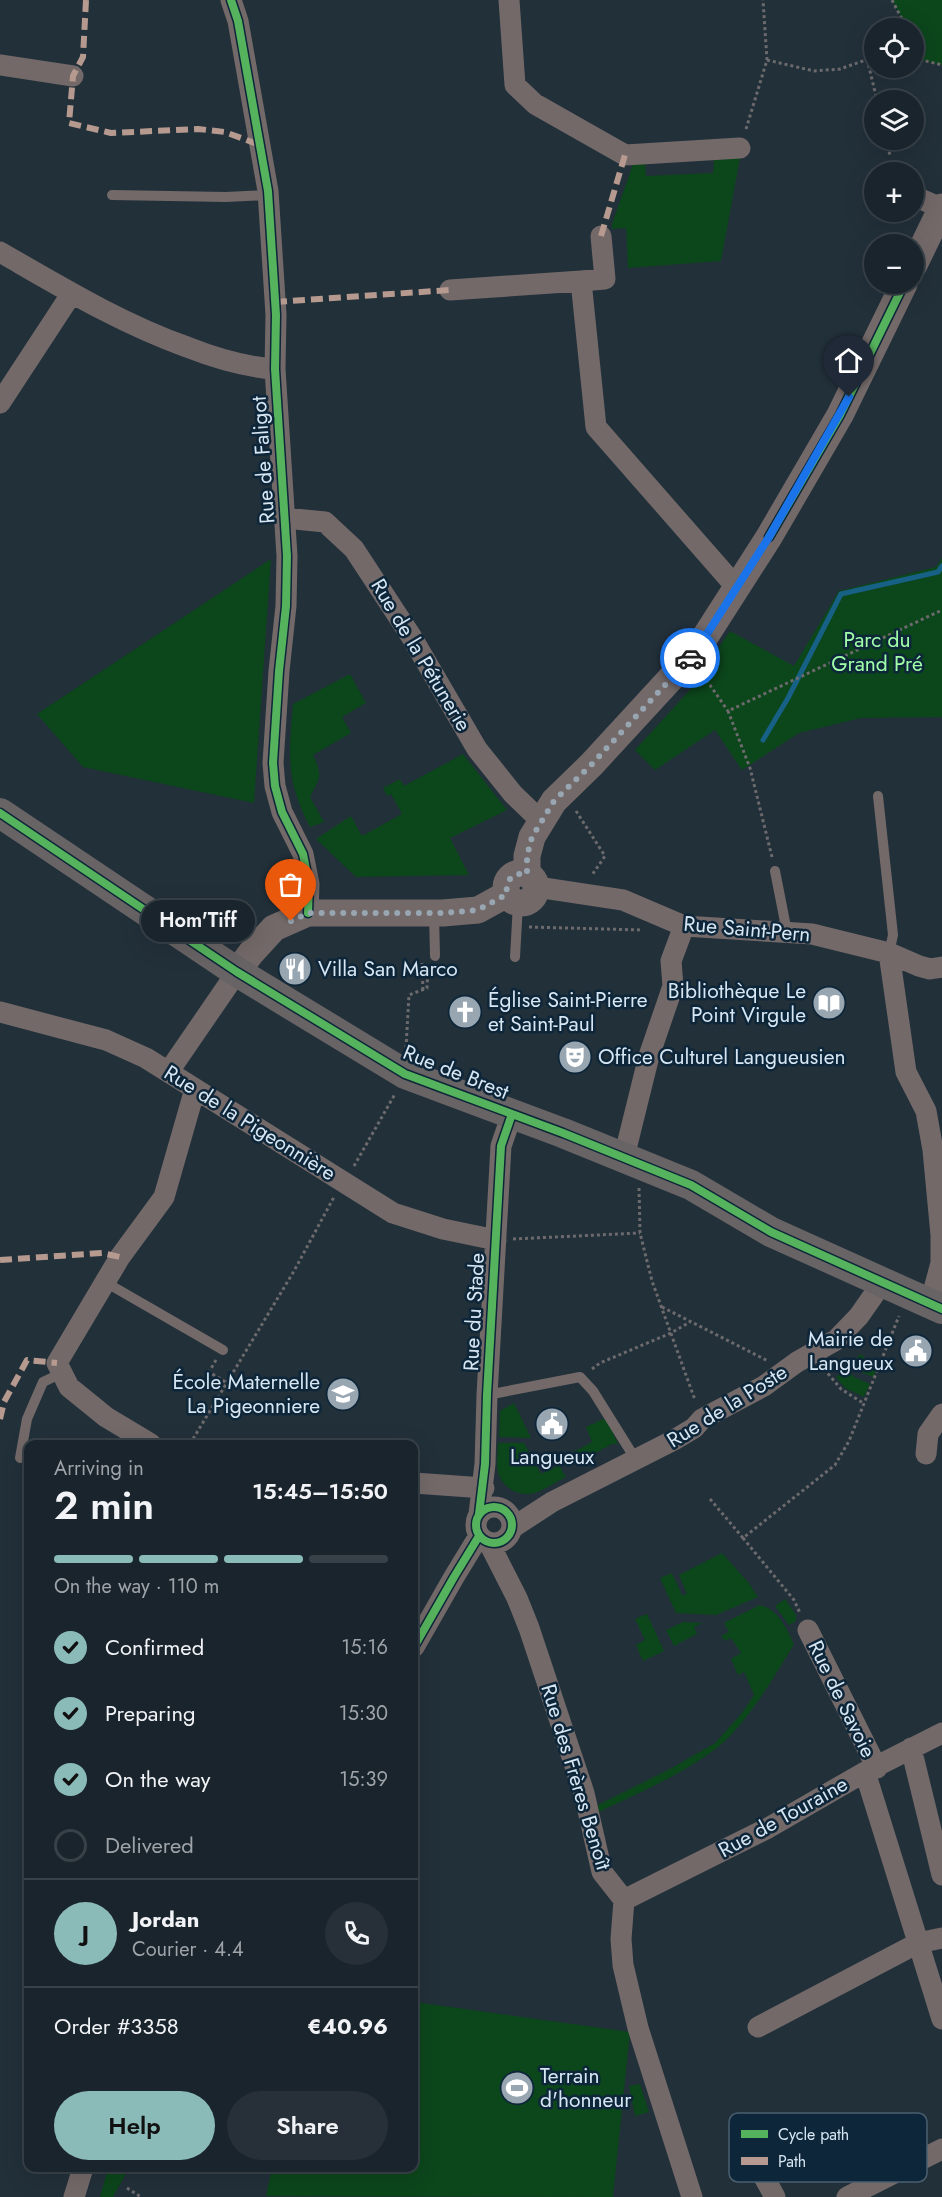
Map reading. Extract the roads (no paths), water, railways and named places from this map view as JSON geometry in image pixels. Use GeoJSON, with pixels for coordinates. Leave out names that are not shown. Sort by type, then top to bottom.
{"type":"FeatureCollection","features":[{"type":"Feature","properties":{"kind":"main road","name":"Rue de Brest"},"geometry":{"type":"LineString","coordinates":[[0,813],[237,972],[405,1074],[691,1185],[771,1233],[915,1298]]}},
{"type":"Feature","properties":{"kind":"street","name":"Rue de Faligot"},"geometry":{"type":"LineString","coordinates":[[231,0],[238,21],[268,195],[276,315],[275,369],[287,556],[286,606],[273,763],[275,786],[282,812],[303,854],[309,884],[308,913]]}},
{"type":"Feature","properties":{"kind":"street"},"geometry":{"type":"LineString","coordinates":[[509,0],[515,85],[535,104],[625,155],[740,148]]}},
{"type":"Feature","properties":{"kind":"street"},"geometry":{"type":"LineString","coordinates":[[0,65],[73,76]]}},
{"type":"Feature","properties":{"kind":"street"},"geometry":{"type":"LineString","coordinates":[[924,200],[942,208],[924,245]]}},
{"type":"Feature","properties":{"kind":"street"},"geometry":{"type":"LineString","coordinates":[[450,290],[605,279],[601,236]]}},
{"type":"Feature","properties":{"kind":"street"},"geometry":{"type":"LineString","coordinates":[[0,252],[111,315],[153,335],[214,357],[257,368],[275,369]]}},
{"type":"Feature","properties":{"kind":"street"},"geometry":{"type":"LineString","coordinates":[[581,281],[596,427],[736,588]]}},
{"type":"Feature","properties":{"kind":"street"},"geometry":{"type":"LineString","coordinates":[[0,403],[72,293]]}},
{"type":"Feature","properties":{"kind":"street"},"geometry":{"type":"LineString","coordinates":[[169,1071],[237,972],[274,928],[308,913],[434,913],[478,910],[521,897],[532,837],[541,821],[560,794],[592,764],[690,658],[769,537],[840,416],[899,294]]}},
{"type":"Feature","properties":{"kind":"street","name":"Rue de la Pétunerie"},"geometry":{"type":"LineString","coordinates":[[285,518],[325,522],[354,549],[407,628],[477,749],[513,794],[541,821]]}},
{"type":"Feature","properties":{"kind":"street","name":"Rue Saint-Pern"},"geometry":{"type":"LineString","coordinates":[[521,897],[579,894],[623,900],[682,932],[787,932],[831,937],[889,953],[930,969],[942,967]]}},
{"type":"Feature","properties":{"kind":"street"},"geometry":{"type":"LineString","coordinates":[[631,1160],[650,1056],[673,986],[671,961],[682,932]]}},
{"type":"Feature","properties":{"kind":"street","name":"Rue de la Poste"},"geometry":{"type":"LineString","coordinates":[[496,1525],[552,1502],[694,1428],[702,1419],[764,1386],[811,1353],[836,1340],[859,1316],[915,1298],[941,1263],[941,1235],[933,1150],[926,1111],[906,1072],[889,953]]}},
{"type":"Feature","properties":{"kind":"street","name":"Rue de la Pigeonnière"},"geometry":{"type":"LineString","coordinates":[[0,1012],[106,1040],[146,1058],[393,1213],[443,1229],[496,1240]]}},
{"type":"Feature","properties":{"kind":"street"},"geometry":{"type":"LineString","coordinates":[[144,1440],[106,1417],[69,1388],[57,1362],[105,1281],[164,1197],[195,1089]]}},
{"type":"Feature","properties":{"kind":"street","name":"Rue du Stade"},"geometry":{"type":"LineString","coordinates":[[418,1640],[454,1577],[496,1525],[484,1488],[487,1395],[501,1146],[512,1114]]}},
{"type":"Feature","properties":{"kind":"street"},"geometry":{"type":"LineString","coordinates":[[926,1454],[928,1434],[942,1414]]}},
{"type":"Feature","properties":{"kind":"street"},"geometry":{"type":"LineString","coordinates":[[418,1483],[484,1488]]}},
{"type":"Feature","properties":{"kind":"street","name":"Rue des Frères Benoît"},"geometry":{"type":"LineString","coordinates":[[496,1525],[517,1598],[584,1793],[602,1872],[624,1900]]}},
{"type":"Feature","properties":{"kind":"street","name":"Rue de Savoie"},"geometry":{"type":"LineString","coordinates":[[808,1630],[871,1770],[918,1943],[942,2019]]}},
{"type":"Feature","properties":{"kind":"street","name":"Rue de Touraine"},"geometry":{"type":"LineString","coordinates":[[624,1900],[768,1828],[942,1733]]}},
{"type":"Feature","properties":{"kind":"street"},"geometry":{"type":"LineString","coordinates":[[911,1748],[942,1875]]}},
{"type":"Feature","properties":{"kind":"street"},"geometry":{"type":"LineString","coordinates":[[624,1900],[621,1939],[628,1986],[638,2028],[692,2197]]}},
{"type":"Feature","properties":{"kind":"street"},"geometry":{"type":"LineString","coordinates":[[758,2027],[918,1943],[942,1938]]}},
{"type":"Feature","properties":{"kind":"street"},"geometry":{"type":"LineString","coordinates":[[927,2157],[942,2150]]}},
{"type":"Feature","properties":{"kind":"street"},"geometry":{"type":"LineString","coordinates":[[74,2197],[82,2172]]}},
{"type":"Feature","properties":{"kind":"street"},"geometry":{"type":"LineString","coordinates":[[767,2182],[775,2197]]}},
{"type":"Feature","properties":{"kind":"street"},"geometry":{"type":"LineString","coordinates":[[847,2197],[877,2182]]}},
{"type":"Feature","properties":{"kind":"lane"},"geometry":{"type":"LineString","coordinates":[[112,195],[226,197],[268,195]]}},
{"type":"Feature","properties":{"kind":"lane"},"geometry":{"type":"LineString","coordinates":[[878,795],[893,935],[889,953]]}},
{"type":"Feature","properties":{"kind":"lane"},"geometry":{"type":"LineString","coordinates":[[775,871],[787,932]]}},
{"type":"Feature","properties":{"kind":"lane"},"geometry":{"type":"LineString","coordinates":[[515,957],[521,897]]}},
{"type":"Feature","properties":{"kind":"lane"},"geometry":{"type":"LineString","coordinates":[[434,913],[435,956]]}},
{"type":"Feature","properties":{"kind":"lane"},"geometry":{"type":"LineString","coordinates":[[105,1281],[223,1350]]}},
{"type":"Feature","properties":{"kind":"lane"},"geometry":{"type":"LineString","coordinates":[[20,1458],[27,1419],[43,1382],[62,1373]]}},
{"type":"Feature","properties":{"kind":"lane"},"geometry":{"type":"LineString","coordinates":[[487,1395],[580,1377],[593,1391],[636,1460]]}},
{"type":"Feature","properties":{"kind":"waterway"},"geometry":{"type":"LineString","coordinates":[[763,740],[788,698],[841,594],[938,572],[942,566]]}},
{"type":"Feature","properties":{"kind":"place","name":"Hom'Tiff"},"geometry":{"type":"Point","coordinates":[291,921]}},
{"type":"Feature","properties":{"kind":"place","name":"Villa San Marco"},"geometry":{"type":"Point","coordinates":[295,969]}},
{"type":"Feature","properties":{"kind":"place","name":"Bibliothèque Le Point Virgule"},"geometry":{"type":"Point","coordinates":[829,1003]}},
{"type":"Feature","properties":{"kind":"place","name":"Église Saint-Pierre et Saint-Paul"},"geometry":{"type":"Point","coordinates":[465,1012]}},
{"type":"Feature","properties":{"kind":"place","name":"Office Culturel Langueusien"},"geometry":{"type":"Point","coordinates":[575,1057]}},
{"type":"Feature","properties":{"kind":"place","name":"Mairie de Langueux"},"geometry":{"type":"Point","coordinates":[916,1351]}},
{"type":"Feature","properties":{"kind":"place","name":"École Maternelle La Pigeonniere"},"geometry":{"type":"Point","coordinates":[343,1394]}},
{"type":"Feature","properties":{"kind":"place","name":"Langueux"},"geometry":{"type":"Point","coordinates":[552,1424]}},
{"type":"Feature","properties":{"kind":"place","name":"Terrain d'honneur"},"geometry":{"type":"Point","coordinates":[517,2088]}},
{"type":"Feature","properties":{"kind":"park label","name":"Parc du Grand Pré"},"geometry":{"type":"Point","coordinates":[877,652]}}]}
